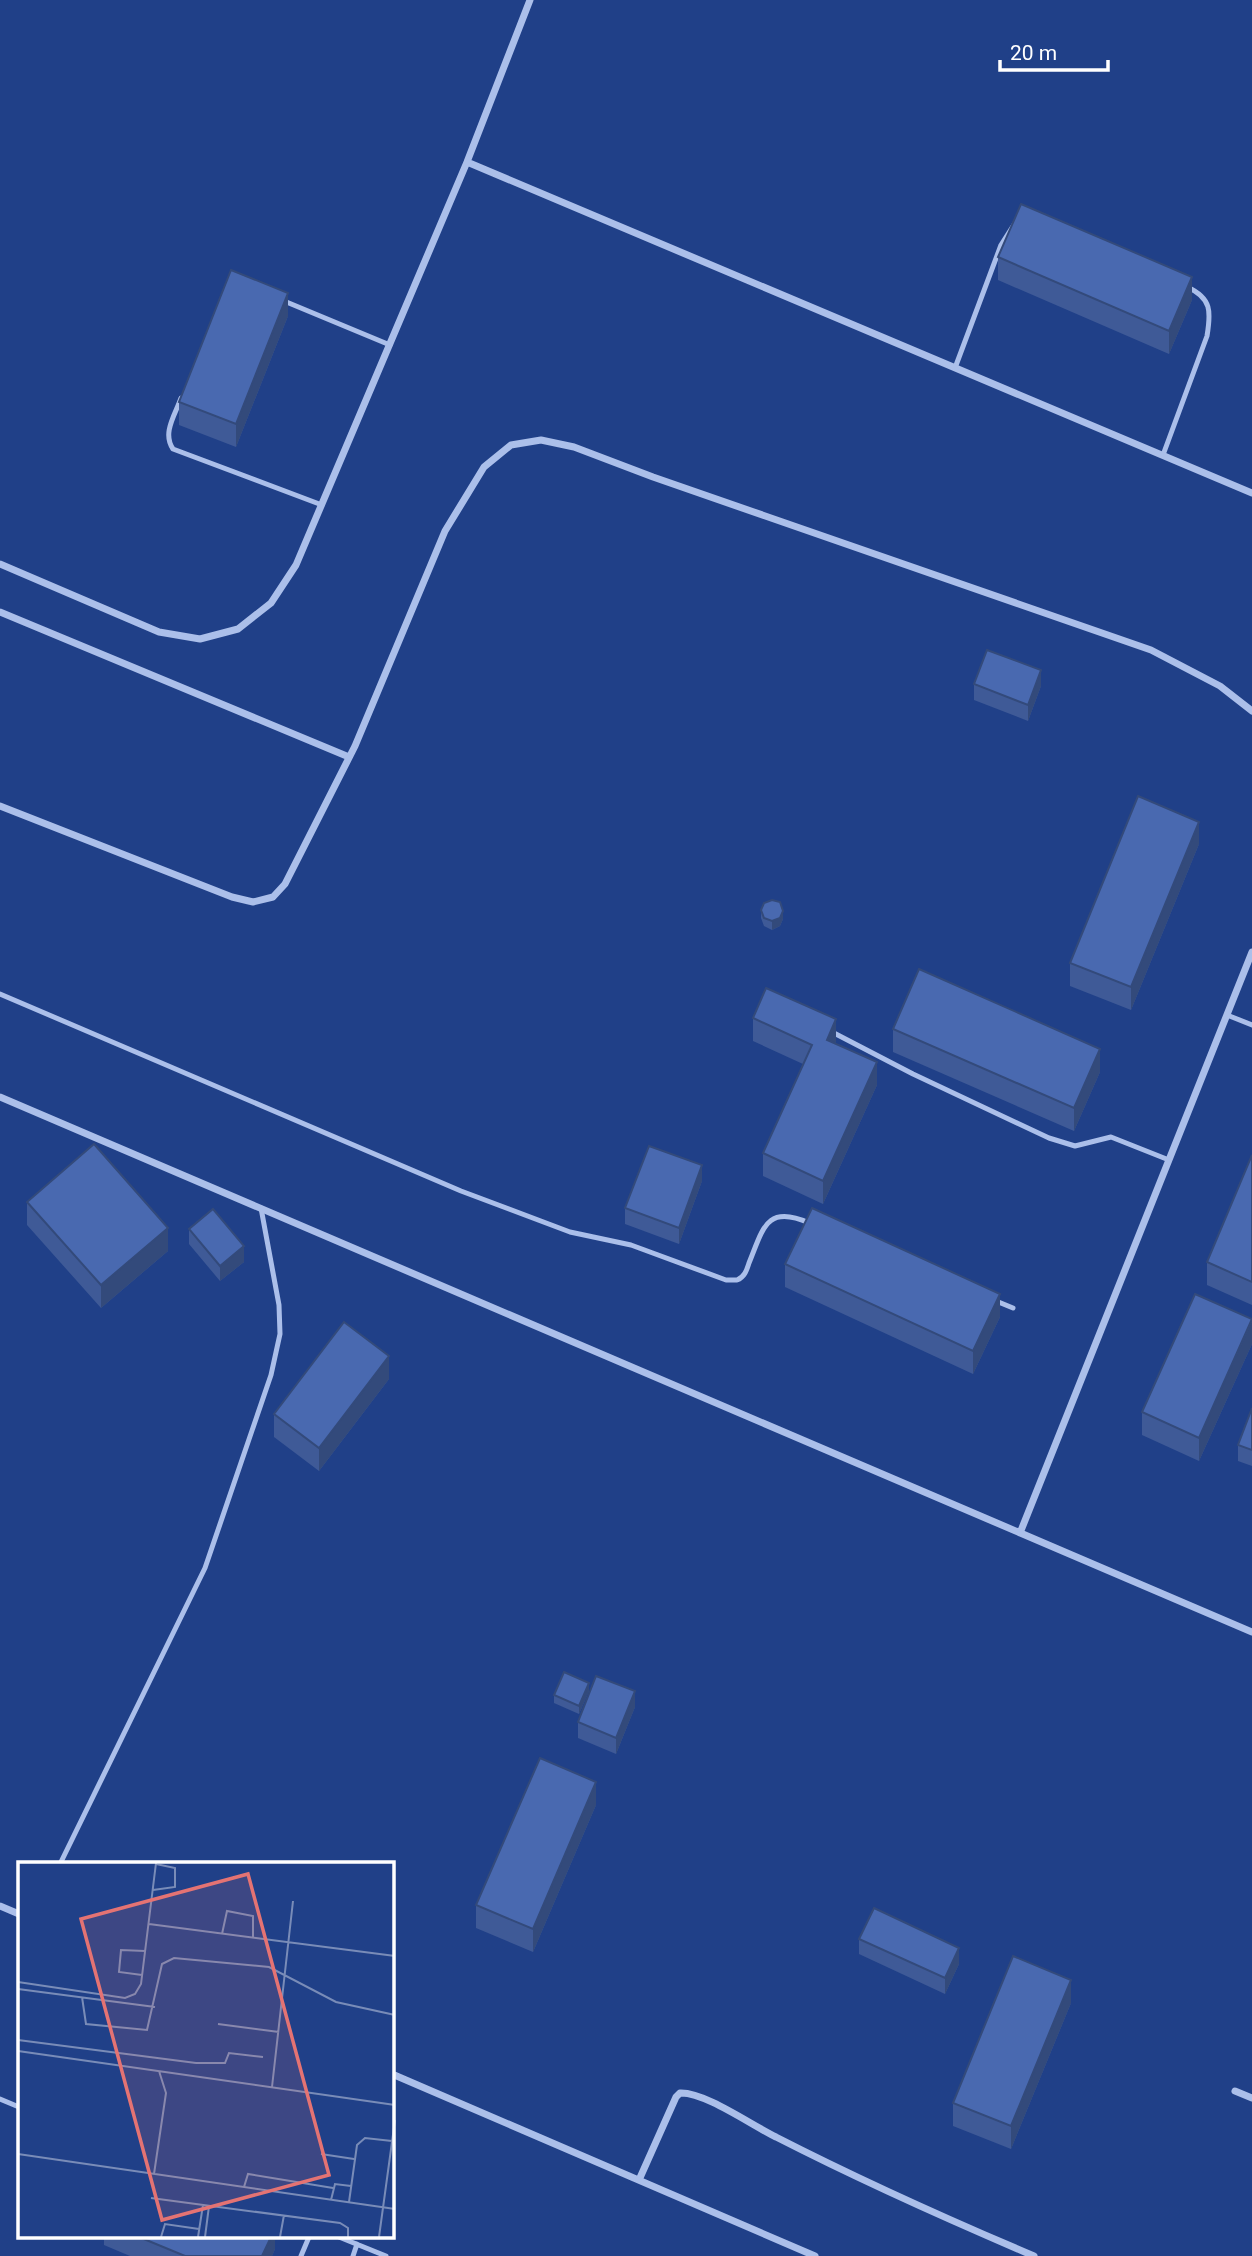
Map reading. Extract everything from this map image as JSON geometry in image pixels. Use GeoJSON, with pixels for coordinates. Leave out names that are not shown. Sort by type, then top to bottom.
{"type":"FeatureCollection","features":[{"type":"Feature","properties":{"kind":"street"},"geometry":{"type":"LineString","coordinates":[[0,564],[159,632],[200,639],[238,629],[271,603],[296,565],[322,505],[467,162],[530,0]]}},
{"type":"Feature","properties":{"kind":"street"},"geometry":{"type":"LineString","coordinates":[[467,162],[1252,493]]}},
{"type":"Feature","properties":{"kind":"street"},"geometry":{"type":"LineString","coordinates":[[0,806],[232,897],[253,902],[273,897],[285,884],[349,757],[445,531],[484,467],[511,445],[541,440],[574,447],[1151,650],[1220,686],[1252,710]]}},
{"type":"Feature","properties":{"kind":"street"},"geometry":{"type":"LineString","coordinates":[[0,612],[349,757]]}},
{"type":"Feature","properties":{"kind":"street"},"geometry":{"type":"LineString","coordinates":[[1020,1533],[1252,952]]}},
{"type":"Feature","properties":{"kind":"street"},"geometry":{"type":"LineString","coordinates":[[0,1097],[1252,1632]]}},
{"type":"Feature","properties":{"kind":"street"},"geometry":{"type":"LineString","coordinates":[[0,1906],[18,1914]]}},
{"type":"Feature","properties":{"kind":"street"},"geometry":{"type":"LineString","coordinates":[[394,2075],[815,2256]]}},
{"type":"Feature","properties":{"kind":"street"},"geometry":{"type":"LineString","coordinates":[[1235,2091],[1252,2098]]}},
{"type":"Feature","properties":{"kind":"street"},"geometry":{"type":"LineString","coordinates":[[639,2180],[676,2097],[680,2093],[688,2092],[776,2137],[1034,2256]]}},
{"type":"Feature","properties":{"kind":"lane"},"geometry":{"type":"LineString","coordinates":[[955,368],[1001,245],[1010,228],[1025,217]]}},
{"type":"Feature","properties":{"kind":"lane"},"geometry":{"type":"LineString","coordinates":[[1163,455],[1207,336],[1210,317],[1208,302],[1198,291],[1186,286]]}},
{"type":"Feature","properties":{"kind":"lane"},"geometry":{"type":"LineString","coordinates":[[276,298],[390,345]]}},
{"type":"Feature","properties":{"kind":"lane"},"geometry":{"type":"LineString","coordinates":[[183,394],[168,432],[168,442],[173,449],[322,505]]}},
{"type":"Feature","properties":{"kind":"lane"},"geometry":{"type":"LineString","coordinates":[[0,994],[461,1192],[559,1228],[631,1245],[726,1280],[736,1280],[744,1275],[765,1227],[772,1219],[783,1215],[813,1224]]}},
{"type":"Feature","properties":{"kind":"lane"},"geometry":{"type":"LineString","coordinates":[[1227,1015],[1252,1025]]}},
{"type":"Feature","properties":{"kind":"lane"},"geometry":{"type":"LineString","coordinates":[[830,1031],[913,1074],[1049,1138],[1074,1146],[1100,1138],[1111,1138],[1169,1160]]}},
{"type":"Feature","properties":{"kind":"lane"},"geometry":{"type":"LineString","coordinates":[[61,1862],[205,1568],[271,1375],[280,1334],[279,1305],[261,1208]]}},
{"type":"Feature","properties":{"kind":"lane"},"geometry":{"type":"LineString","coordinates":[[988,1297],[1013,1308]]}},
{"type":"Feature","properties":{"kind":"lane"},"geometry":{"type":"LineString","coordinates":[[0,2099],[18,2106]]}},
{"type":"Feature","properties":{"kind":"lane"},"geometry":{"type":"LineString","coordinates":[[301,2256],[309,2238]]}},
{"type":"Feature","properties":{"kind":"lane"},"geometry":{"type":"LineString","coordinates":[[342,2238],[386,2256]]}},
{"type":"Feature","properties":{"kind":"lane"},"geometry":{"type":"LineString","coordinates":[[353,2256],[358,2244]]}},
{"type":"Feature","properties":{"kind":"building"},"geometry":{"type":"Polygon","coordinates":[[[1021,204],[1192,277],[1169,331],[998,257],[1021,204]]]}},
{"type":"Feature","properties":{"kind":"building"},"geometry":{"type":"Polygon","coordinates":[[[231,270],[288,293],[236,424],[179,402],[231,270]]]}},
{"type":"Feature","properties":{"kind":"building"},"geometry":{"type":"Polygon","coordinates":[[[987,650],[1041,670],[1028,705],[974,684],[987,650]]]}},
{"type":"Feature","properties":{"kind":"building"},"geometry":{"type":"Polygon","coordinates":[[[1138,796],[1199,822],[1131,987],[1070,963],[1138,796]]]}},
{"type":"Feature","properties":{"kind":"building"},"geometry":{"type":"Polygon","coordinates":[[[772,900],[780,902],[783,911],[780,918],[772,921],[764,918],[761,910],[764,903],[772,900]]]}},
{"type":"Feature","properties":{"kind":"building"},"geometry":{"type":"Polygon","coordinates":[[[919,969],[1100,1049],[1074,1108],[893,1029],[919,969]]]}},
{"type":"Feature","properties":{"kind":"building"},"geometry":{"type":"Polygon","coordinates":[[[766,988],[836,1019],[827,1040],[877,1062],[823,1181],[763,1153],[812,1045],[753,1018],[766,988]]]}},
{"type":"Feature","properties":{"kind":"building"},"geometry":{"type":"Polygon","coordinates":[[[94,1144],[168,1228],[101,1285],[27,1202],[94,1144]]]}},
{"type":"Feature","properties":{"kind":"building"},"geometry":{"type":"Polygon","coordinates":[[[649,1146],[702,1165],[679,1228],[625,1208],[649,1146]]]}},
{"type":"Feature","properties":{"kind":"building"},"geometry":{"type":"Polygon","coordinates":[[[1252,1155],[1252,1282],[1207,1262],[1252,1155]]]}},
{"type":"Feature","properties":{"kind":"building"},"geometry":{"type":"Polygon","coordinates":[[[812,1208],[1000,1294],[973,1351],[785,1264],[812,1208]]]}},
{"type":"Feature","properties":{"kind":"building"},"geometry":{"type":"Polygon","coordinates":[[[213,1209],[244,1246],[220,1266],[189,1229],[213,1209]]]}},
{"type":"Feature","properties":{"kind":"building"},"geometry":{"type":"Polygon","coordinates":[[[1195,1294],[1252,1319],[1199,1438],[1142,1412],[1195,1294]]]}},
{"type":"Feature","properties":{"kind":"building"},"geometry":{"type":"Polygon","coordinates":[[[344,1322],[389,1356],[319,1448],[274,1414],[344,1322]]]}},
{"type":"Feature","properties":{"kind":"building"},"geometry":{"type":"Polygon","coordinates":[[[1252,1408],[1252,1450],[1238,1445],[1252,1408]]]}},
{"type":"Feature","properties":{"kind":"building"},"geometry":{"type":"Polygon","coordinates":[[[564,1672],[589,1683],[579,1706],[554,1695],[564,1672]]]}},
{"type":"Feature","properties":{"kind":"building"},"geometry":{"type":"Polygon","coordinates":[[[596,1676],[635,1691],[616,1738],[578,1722],[596,1676]]]}},
{"type":"Feature","properties":{"kind":"building"},"geometry":{"type":"Polygon","coordinates":[[[540,1758],[596,1782],[533,1929],[476,1905],[540,1758]]]}},
{"type":"Feature","properties":{"kind":"building"},"geometry":{"type":"Polygon","coordinates":[[[874,1908],[959,1948],[945,1978],[859,1939],[874,1908]]]}},
{"type":"Feature","properties":{"kind":"building"},"geometry":{"type":"Polygon","coordinates":[[[1013,1956],[1071,1980],[1011,2126],[953,2103],[1013,1956]]]}},
{"type":"Feature","properties":{"kind":"building"},"geometry":{"type":"Polygon","coordinates":[[[141,2238],[271,2238],[262,2256],[185,2256],[141,2238]]]}}]}
